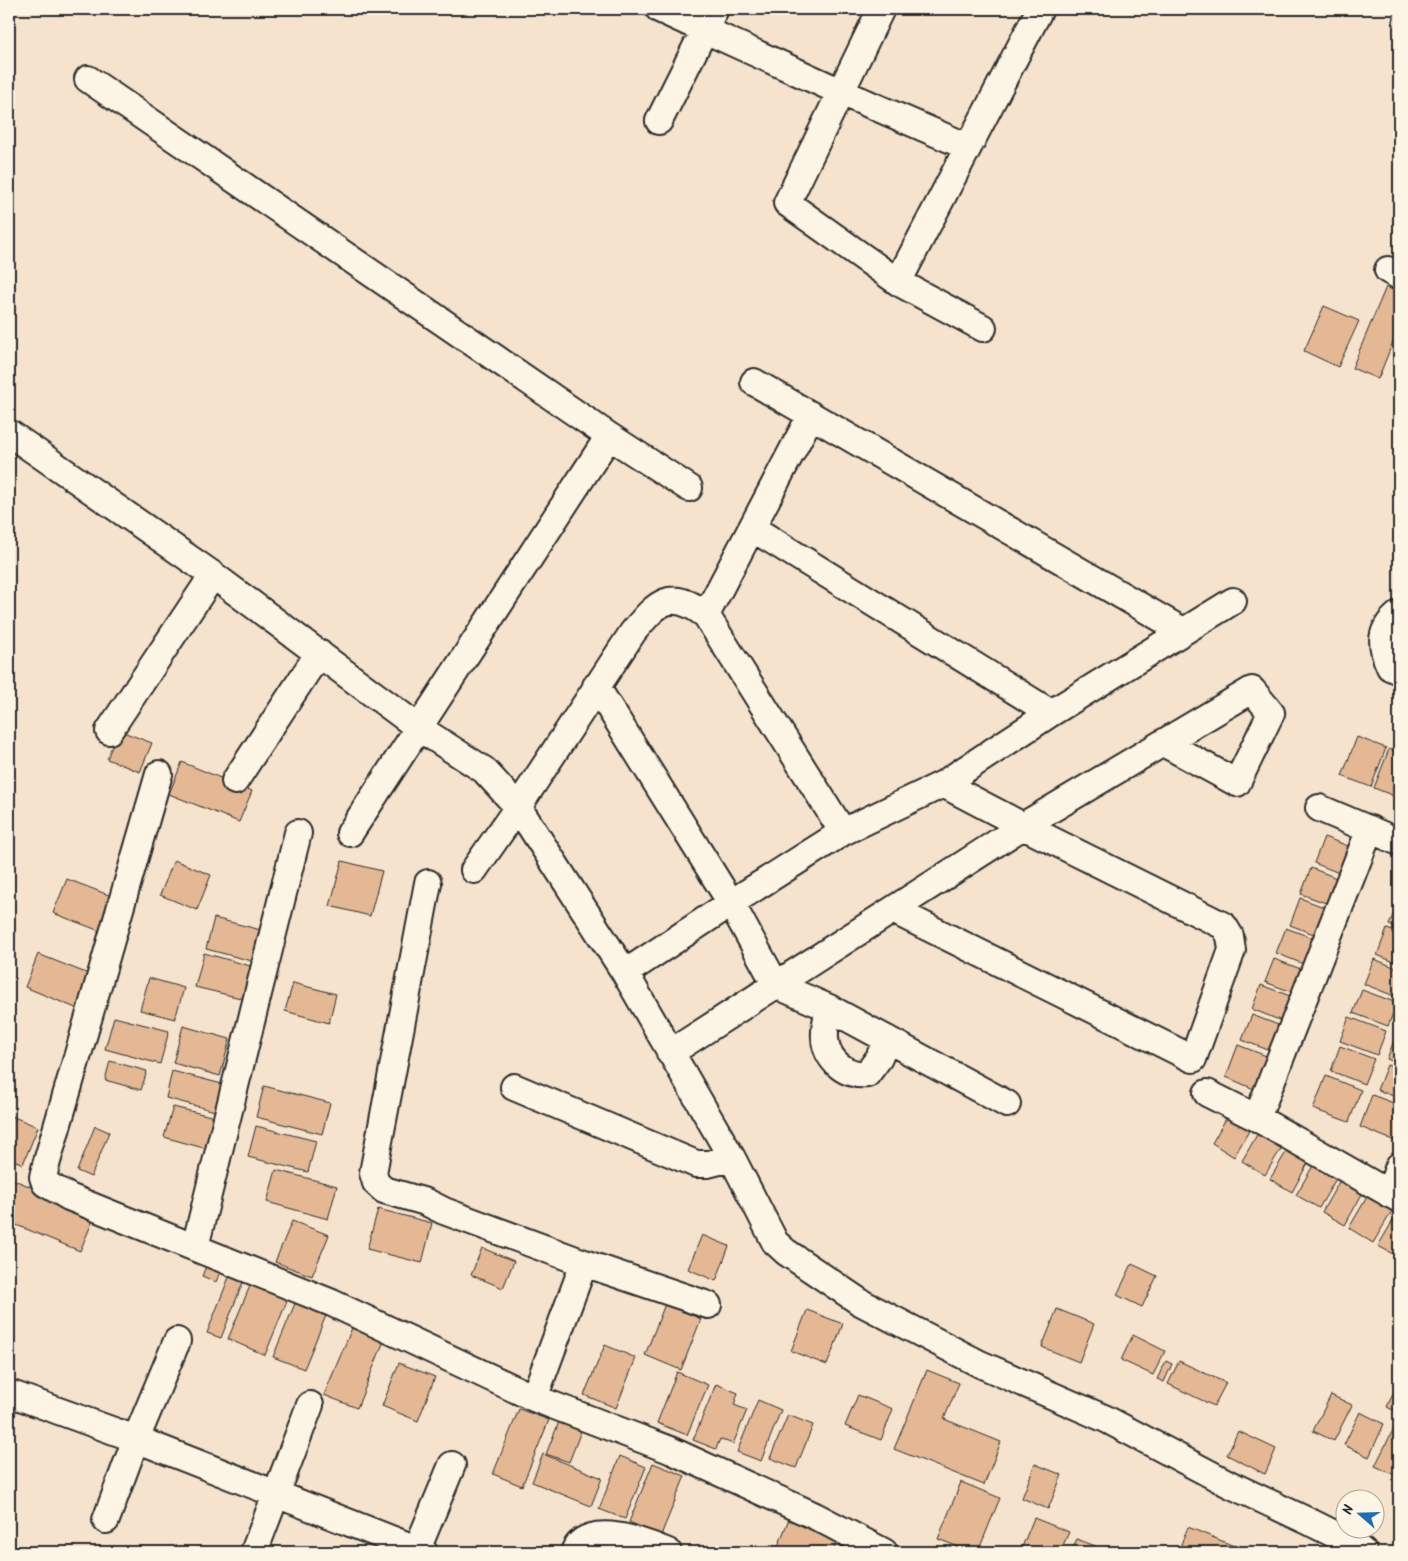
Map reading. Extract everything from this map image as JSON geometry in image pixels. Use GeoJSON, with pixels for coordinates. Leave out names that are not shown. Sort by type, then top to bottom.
{"type":"FeatureCollection","features":[{"type":"Feature","properties":{"kind":"street"},"geometry":{"type":"LineString","coordinates":[[659,9],[710,19],[841,92],[968,147]]}},
{"type":"Feature","properties":{"kind":"street"},"geometry":{"type":"LineString","coordinates":[[882,9],[787,203],[898,282],[983,328]]}},
{"type":"Feature","properties":{"kind":"street"},"geometry":{"type":"LineString","coordinates":[[898,282],[1040,9]]}},
{"type":"Feature","properties":{"kind":"street"},"geometry":{"type":"LineString","coordinates":[[659,121],[710,19]]}},
{"type":"Feature","properties":{"kind":"street"},"geometry":{"type":"LineString","coordinates":[[88,78],[609,436],[689,488]]}},
{"type":"Feature","properties":{"kind":"street"},"geometry":{"type":"LineString","coordinates":[[754,382],[1183,631]]}},
{"type":"Feature","properties":{"kind":"street"},"geometry":{"type":"LineString","coordinates":[[706,615],[811,414]]}},
{"type":"Feature","properties":{"kind":"street"},"geometry":{"type":"LineString","coordinates":[[9,433],[213,575],[419,728],[484,770],[518,807],[624,973],[732,1158],[775,1242],[786,1252],[860,1302],[980,1364],[1106,1419],[1229,1484],[1350,1542],[1363,1552]]}},
{"type":"Feature","properties":{"kind":"street"},"geometry":{"type":"LineString","coordinates":[[350,833],[609,436]]}},
{"type":"Feature","properties":{"kind":"street"},"geometry":{"type":"LineString","coordinates":[[752,528],[1052,713]]}},
{"type":"Feature","properties":{"kind":"street"},"geometry":{"type":"LineString","coordinates":[[109,731],[213,575]]}},
{"type":"Feature","properties":{"kind":"street"},"geometry":{"type":"LineString","coordinates":[[474,870],[518,807],[633,632],[651,611],[666,601],[680,600],[693,605],[706,615],[843,832]]}},
{"type":"Feature","properties":{"kind":"street"},"geometry":{"type":"LineString","coordinates":[[624,973],[843,832],[943,784],[1052,713],[1232,601]]}},
{"type":"Feature","properties":{"kind":"street"},"geometry":{"type":"LineString","coordinates":[[1399,614],[1389,622],[1383,635],[1382,651],[1390,667],[1399,672]]}},
{"type":"Feature","properties":{"kind":"street"},"geometry":{"type":"LineString","coordinates":[[235,781],[319,653]]}},
{"type":"Feature","properties":{"kind":"street"},"geometry":{"type":"LineString","coordinates":[[596,686],[731,903],[776,985],[829,1008],[1007,1104]]}},
{"type":"Feature","properties":{"kind":"street"},"geometry":{"type":"LineString","coordinates":[[670,1053],[1023,826],[1252,690],[1271,713],[1237,783],[1171,747]]}},
{"type":"Feature","properties":{"kind":"street"},"geometry":{"type":"LineString","coordinates":[[159,774],[43,1177],[45,1184],[69,1197],[332,1303],[534,1398],[670,1450],[815,1516],[884,1552]]}},
{"type":"Feature","properties":{"kind":"street"},"geometry":{"type":"LineString","coordinates":[[893,910],[1193,1059],[1232,950],[1230,936],[1224,926],[943,784]]}},
{"type":"Feature","properties":{"kind":"street"},"geometry":{"type":"LineString","coordinates":[[1319,808],[1399,842]]}},
{"type":"Feature","properties":{"kind":"street"},"geometry":{"type":"LineString","coordinates":[[1257,1118],[1370,829]]}},
{"type":"Feature","properties":{"kind":"street"},"geometry":{"type":"LineString","coordinates":[[195,1247],[298,833]]}},
{"type":"Feature","properties":{"kind":"street"},"geometry":{"type":"LineString","coordinates":[[428,883],[373,1173],[376,1183],[384,1190],[426,1202],[444,1211],[584,1263],[708,1305]]}},
{"type":"Feature","properties":{"kind":"street"},"geometry":{"type":"LineString","coordinates":[[829,1008],[825,1041],[829,1053],[836,1064],[844,1070],[858,1075],[867,1074],[879,1058],[887,1039]]}},
{"type":"Feature","properties":{"kind":"street"},"geometry":{"type":"LineString","coordinates":[[514,1087],[696,1164],[708,1164],[732,1158]]}},
{"type":"Feature","properties":{"kind":"street"},"geometry":{"type":"LineString","coordinates":[[1207,1093],[1257,1118],[1394,1197],[1399,1166]]}},
{"type":"Feature","properties":{"kind":"street"},"geometry":{"type":"LineString","coordinates":[[534,1398],[584,1263]]}},
{"type":"Feature","properties":{"kind":"street"},"geometry":{"type":"LineString","coordinates":[[106,1520],[136,1439],[177,1342]]}},
{"type":"Feature","properties":{"kind":"street"},"geometry":{"type":"LineString","coordinates":[[9,1393],[136,1439],[419,1551],[452,1465]]}},
{"type":"Feature","properties":{"kind":"street"},"geometry":{"type":"LineString","coordinates":[[254,1552],[310,1405]]}},
{"type":"Feature","properties":{"kind":"street"},"geometry":{"type":"LineString","coordinates":[[574,1552],[576,1548],[592,1535],[615,1535],[668,1552]]}},
{"type":"Feature","properties":{"kind":"building"},"geometry":{"type":"Polygon","coordinates":[[[1386,287],[1399,293],[1399,327],[1378,379],[1352,368],[1386,287]]]}},
{"type":"Feature","properties":{"kind":"building"},"geometry":{"type":"Polygon","coordinates":[[[1324,306],[1359,321],[1338,367],[1304,351],[1324,306]]]}},
{"type":"Feature","properties":{"kind":"building"},"geometry":{"type":"Polygon","coordinates":[[[118,730],[152,743],[140,772],[107,759],[118,730]]]}},
{"type":"Feature","properties":{"kind":"building"},"geometry":{"type":"Polygon","coordinates":[[[1357,737],[1386,748],[1371,787],[1342,776],[1357,737]]]}},
{"type":"Feature","properties":{"kind":"building"},"geometry":{"type":"Polygon","coordinates":[[[1389,749],[1399,753],[1399,798],[1374,788],[1389,749]]]}},
{"type":"Feature","properties":{"kind":"building"},"geometry":{"type":"Polygon","coordinates":[[[182,762],[252,791],[239,822],[169,794],[182,762]]]}},
{"type":"Feature","properties":{"kind":"building"},"geometry":{"type":"Polygon","coordinates":[[[1324,837],[1359,850],[1349,877],[1314,863],[1324,837]]]}},
{"type":"Feature","properties":{"kind":"building"},"geometry":{"type":"Polygon","coordinates":[[[174,860],[211,875],[197,910],[160,895],[174,860]]]}},
{"type":"Feature","properties":{"kind":"building"},"geometry":{"type":"Polygon","coordinates":[[[342,861],[382,871],[370,916],[330,906],[342,861]]]}},
{"type":"Feature","properties":{"kind":"building"},"geometry":{"type":"Polygon","coordinates":[[[1311,868],[1347,882],[1337,907],[1301,894],[1311,868]]]}},
{"type":"Feature","properties":{"kind":"building"},"geometry":{"type":"Polygon","coordinates":[[[67,879],[114,897],[100,931],[53,913],[67,879]]]}},
{"type":"Feature","properties":{"kind":"building"},"geometry":{"type":"Polygon","coordinates":[[[1300,898],[1334,911],[1324,938],[1290,925],[1300,898]]]}},
{"type":"Feature","properties":{"kind":"building"},"geometry":{"type":"Polygon","coordinates":[[[1399,900],[1399,929],[1389,925],[1399,900]]]}},
{"type":"Feature","properties":{"kind":"building"},"geometry":{"type":"Polygon","coordinates":[[[214,918],[261,930],[252,961],[206,949],[214,918]]]}},
{"type":"Feature","properties":{"kind":"building"},"geometry":{"type":"Polygon","coordinates":[[[1286,928],[1321,941],[1311,967],[1276,953],[1286,928]]]}},
{"type":"Feature","properties":{"kind":"building"},"geometry":{"type":"Polygon","coordinates":[[[1387,929],[1399,933],[1399,964],[1377,955],[1387,929]]]}},
{"type":"Feature","properties":{"kind":"building"},"geometry":{"type":"Polygon","coordinates":[[[204,953],[261,969],[253,1001],[195,987],[204,953]]]}},
{"type":"Feature","properties":{"kind":"building"},"geometry":{"type":"Polygon","coordinates":[[[38,954],[91,975],[78,1009],[25,987],[38,954]]]}},
{"type":"Feature","properties":{"kind":"building"},"geometry":{"type":"Polygon","coordinates":[[[1274,959],[1309,972],[1300,995],[1265,982],[1274,959]]]}},
{"type":"Feature","properties":{"kind":"building"},"geometry":{"type":"Polygon","coordinates":[[[1374,959],[1399,969],[1399,998],[1364,984],[1374,959]]]}},
{"type":"Feature","properties":{"kind":"building"},"geometry":{"type":"Polygon","coordinates":[[[149,978],[184,988],[175,1019],[140,1010],[149,978]]]}},
{"type":"Feature","properties":{"kind":"building"},"geometry":{"type":"Polygon","coordinates":[[[293,983],[336,994],[329,1023],[285,1011],[293,983]]]}},
{"type":"Feature","properties":{"kind":"building"},"geometry":{"type":"Polygon","coordinates":[[[1261,985],[1298,999],[1289,1024],[1252,1009],[1261,985]]]}},
{"type":"Feature","properties":{"kind":"building"},"geometry":{"type":"Polygon","coordinates":[[[1362,990],[1397,1003],[1388,1026],[1353,1013],[1362,990]]]}},
{"type":"Feature","properties":{"kind":"building"},"geometry":{"type":"Polygon","coordinates":[[[1252,1015],[1286,1028],[1276,1053],[1242,1040],[1252,1015]]]}},
{"type":"Feature","properties":{"kind":"building"},"geometry":{"type":"Polygon","coordinates":[[[114,1017],[169,1031],[160,1064],[105,1049],[114,1017]]]}},
{"type":"Feature","properties":{"kind":"building"},"geometry":{"type":"Polygon","coordinates":[[[1349,1017],[1386,1031],[1377,1055],[1340,1041],[1349,1017]]]}},
{"type":"Feature","properties":{"kind":"building"},"geometry":{"type":"Polygon","coordinates":[[[183,1026],[230,1039],[220,1076],[173,1063],[183,1026]]]}},
{"type":"Feature","properties":{"kind":"building"},"geometry":{"type":"Polygon","coordinates":[[[1396,1035],[1399,1037],[1399,1064],[1387,1059],[1396,1035]]]}},
{"type":"Feature","properties":{"kind":"building"},"geometry":{"type":"Polygon","coordinates":[[[1238,1045],[1274,1059],[1261,1092],[1226,1077],[1238,1045]]]}},
{"type":"Feature","properties":{"kind":"building"},"geometry":{"type":"Polygon","coordinates":[[[1340,1046],[1374,1059],[1364,1084],[1331,1071],[1340,1046]]]}},
{"type":"Feature","properties":{"kind":"building"},"geometry":{"type":"Polygon","coordinates":[[[110,1061],[147,1071],[141,1090],[105,1080],[110,1061]]]}},
{"type":"Feature","properties":{"kind":"building"},"geometry":{"type":"Polygon","coordinates":[[[1387,1065],[1399,1069],[1399,1098],[1377,1090],[1387,1065]]]}},
{"type":"Feature","properties":{"kind":"building"},"geometry":{"type":"Polygon","coordinates":[[[172,1071],[222,1084],[215,1111],[166,1098],[172,1071]]]}},
{"type":"Feature","properties":{"kind":"building"},"geometry":{"type":"Polygon","coordinates":[[[1326,1076],[1361,1090],[1349,1122],[1313,1109],[1326,1076]]]}},
{"type":"Feature","properties":{"kind":"building"},"geometry":{"type":"Polygon","coordinates":[[[264,1086],[330,1103],[322,1134],[256,1117],[264,1086]]]}},
{"type":"Feature","properties":{"kind":"building"},"geometry":{"type":"Polygon","coordinates":[[[1372,1095],[1399,1105],[1399,1131],[1395,1141],[1360,1127],[1372,1095]]]}},
{"type":"Feature","properties":{"kind":"building"},"geometry":{"type":"Polygon","coordinates":[[[173,1107],[215,1117],[207,1149],[164,1137],[173,1107]]]}},
{"type":"Feature","properties":{"kind":"building"},"geometry":{"type":"Polygon","coordinates":[[[9,1115],[38,1127],[23,1164],[9,1158],[9,1115]]]}},
{"type":"Feature","properties":{"kind":"building"},"geometry":{"type":"Polygon","coordinates":[[[1227,1117],[1250,1129],[1234,1157],[1212,1143],[1227,1117]]]}},
{"type":"Feature","properties":{"kind":"building"},"geometry":{"type":"Polygon","coordinates":[[[95,1126],[109,1132],[91,1177],[77,1171],[95,1126]]]}},
{"type":"Feature","properties":{"kind":"building"},"geometry":{"type":"Polygon","coordinates":[[[256,1126],[316,1141],[308,1172],[248,1157],[256,1126]]]}},
{"type":"Feature","properties":{"kind":"building"},"geometry":{"type":"Polygon","coordinates":[[[1258,1133],[1282,1147],[1265,1175],[1242,1161],[1258,1133]]]}},
{"type":"Feature","properties":{"kind":"building"},"geometry":{"type":"Polygon","coordinates":[[[1288,1149],[1309,1161],[1292,1192],[1270,1179],[1288,1149]]]}},
{"type":"Feature","properties":{"kind":"building"},"geometry":{"type":"Polygon","coordinates":[[[1314,1164],[1337,1177],[1319,1208],[1296,1195],[1314,1164]]]}},
{"type":"Feature","properties":{"kind":"building"},"geometry":{"type":"Polygon","coordinates":[[[276,1170],[337,1186],[328,1219],[267,1202],[276,1170]]]}},
{"type":"Feature","properties":{"kind":"building"},"geometry":{"type":"Polygon","coordinates":[[[9,1178],[96,1213],[80,1251],[9,1222],[9,1178]]]}},
{"type":"Feature","properties":{"kind":"building"},"geometry":{"type":"Polygon","coordinates":[[[1340,1180],[1362,1194],[1345,1225],[1322,1212],[1340,1180]]]}},
{"type":"Feature","properties":{"kind":"building"},"geometry":{"type":"Polygon","coordinates":[[[1367,1197],[1392,1211],[1373,1243],[1349,1228],[1367,1197]]]}},
{"type":"Feature","properties":{"kind":"building"},"geometry":{"type":"Polygon","coordinates":[[[378,1209],[432,1223],[422,1263],[367,1249],[378,1209]]]}},
{"type":"Feature","properties":{"kind":"building"},"geometry":{"type":"Polygon","coordinates":[[[1399,1213],[1399,1257],[1378,1246],[1399,1213]]]}},
{"type":"Feature","properties":{"kind":"building"},"geometry":{"type":"Polygon","coordinates":[[[292,1221],[329,1235],[312,1276],[275,1262],[292,1221]]]}},
{"type":"Feature","properties":{"kind":"building"},"geometry":{"type":"Polygon","coordinates":[[[702,1235],[729,1246],[716,1281],[688,1269],[702,1235]]]}},
{"type":"Feature","properties":{"kind":"building"},"geometry":{"type":"Polygon","coordinates":[[[482,1248],[514,1261],[503,1288],[471,1275],[482,1248]]]}},
{"type":"Feature","properties":{"kind":"building"},"geometry":{"type":"Polygon","coordinates":[[[209,1259],[223,1265],[216,1282],[202,1276],[209,1259]]]}},
{"type":"Feature","properties":{"kind":"building"},"geometry":{"type":"Polygon","coordinates":[[[1132,1264],[1157,1276],[1142,1307],[1117,1295],[1132,1264]]]}},
{"type":"Feature","properties":{"kind":"building"},"geometry":{"type":"Polygon","coordinates":[[[231,1272],[245,1277],[221,1338],[207,1333],[231,1272]]]}},
{"type":"Feature","properties":{"kind":"building"},"geometry":{"type":"Polygon","coordinates":[[[252,1281],[289,1296],[265,1355],[228,1339],[252,1281]]]}},
{"type":"Feature","properties":{"kind":"building"},"geometry":{"type":"Polygon","coordinates":[[[296,1301],[327,1313],[304,1369],[273,1357],[296,1301]]]}},
{"type":"Feature","properties":{"kind":"building"},"geometry":{"type":"Polygon","coordinates":[[[665,1304],[701,1319],[681,1370],[645,1355],[665,1304]]]}},
{"type":"Feature","properties":{"kind":"building"},"geometry":{"type":"Polygon","coordinates":[[[1057,1309],[1094,1324],[1079,1362],[1042,1347],[1057,1309]]]}},
{"type":"Feature","properties":{"kind":"building"},"geometry":{"type":"Polygon","coordinates":[[[807,1310],[843,1324],[827,1365],[791,1351],[807,1310]]]}},
{"type":"Feature","properties":{"kind":"building"},"geometry":{"type":"Polygon","coordinates":[[[352,1328],[384,1341],[357,1408],[324,1395],[352,1328]]]}},
{"type":"Feature","properties":{"kind":"building"},"geometry":{"type":"Polygon","coordinates":[[[1133,1335],[1165,1351],[1153,1375],[1121,1360],[1133,1335]]]}},
{"type":"Feature","properties":{"kind":"building"},"geometry":{"type":"Polygon","coordinates":[[[605,1345],[636,1358],[616,1408],[584,1395],[605,1345]]]}},
{"type":"Feature","properties":{"kind":"building"},"geometry":{"type":"Polygon","coordinates":[[[1166,1361],[1172,1364],[1164,1382],[1157,1379],[1166,1361]]]}},
{"type":"Feature","properties":{"kind":"building"},"geometry":{"type":"Polygon","coordinates":[[[1179,1361],[1226,1383],[1214,1406],[1168,1384],[1179,1361]]]}},
{"type":"Feature","properties":{"kind":"building"},"geometry":{"type":"Polygon","coordinates":[[[399,1363],[435,1377],[418,1421],[382,1406],[399,1363]]]}},
{"type":"Feature","properties":{"kind":"building"},"geometry":{"type":"Polygon","coordinates":[[[927,1370],[959,1383],[944,1419],[1001,1442],[984,1485],[894,1449],[927,1370]]]}},
{"type":"Feature","properties":{"kind":"building"},"geometry":{"type":"Polygon","coordinates":[[[677,1372],[708,1385],[687,1435],[657,1423],[677,1372]]]}},
{"type":"Feature","properties":{"kind":"building"},"geometry":{"type":"Polygon","coordinates":[[[1399,1381],[1399,1413],[1387,1407],[1399,1381]]]}},
{"type":"Feature","properties":{"kind":"building"},"geometry":{"type":"Polygon","coordinates":[[[716,1384],[738,1393],[734,1405],[747,1410],[733,1444],[720,1439],[716,1449],[693,1440],[716,1384]]]}},
{"type":"Feature","properties":{"kind":"building"},"geometry":{"type":"Polygon","coordinates":[[[858,1395],[893,1409],[881,1440],[845,1426],[858,1395]]]}},
{"type":"Feature","properties":{"kind":"building"},"geometry":{"type":"Polygon","coordinates":[[[1331,1395],[1352,1405],[1334,1441],[1313,1431],[1331,1395]]]}},
{"type":"Feature","properties":{"kind":"building"},"geometry":{"type":"Polygon","coordinates":[[[758,1400],[781,1410],[761,1461],[737,1452],[758,1400]]]}},
{"type":"Feature","properties":{"kind":"building"},"geometry":{"type":"Polygon","coordinates":[[[519,1409],[549,1420],[522,1486],[493,1474],[519,1409]]]}},
{"type":"Feature","properties":{"kind":"building"},"geometry":{"type":"Polygon","coordinates":[[[1360,1412],[1384,1424],[1369,1457],[1344,1445],[1360,1412]]]}},
{"type":"Feature","properties":{"kind":"building"},"geometry":{"type":"Polygon","coordinates":[[[788,1415],[813,1425],[796,1468],[770,1458],[788,1415]]]}},
{"type":"Feature","properties":{"kind":"building"},"geometry":{"type":"Polygon","coordinates":[[[561,1417],[583,1426],[569,1462],[546,1454],[561,1417]]]}},
{"type":"Feature","properties":{"kind":"building"},"geometry":{"type":"Polygon","coordinates":[[[1396,1424],[1399,1425],[1399,1477],[1375,1466],[1396,1424]]]}},
{"type":"Feature","properties":{"kind":"building"},"geometry":{"type":"Polygon","coordinates":[[[1238,1431],[1276,1449],[1265,1474],[1227,1455],[1238,1431]]]}},
{"type":"Feature","properties":{"kind":"building"},"geometry":{"type":"Polygon","coordinates":[[[543,1454],[602,1478],[591,1506],[532,1482],[543,1454]]]}},
{"type":"Feature","properties":{"kind":"building"},"geometry":{"type":"Polygon","coordinates":[[[620,1456],[646,1467],[625,1519],[599,1509],[620,1456]]]}},
{"type":"Feature","properties":{"kind":"building"},"geometry":{"type":"Polygon","coordinates":[[[653,1463],[685,1476],[661,1535],[629,1522],[653,1463]]]}},
{"type":"Feature","properties":{"kind":"building"},"geometry":{"type":"Polygon","coordinates":[[[1035,1464],[1062,1475],[1048,1509],[1022,1498],[1035,1464]]]}},
{"type":"Feature","properties":{"kind":"building"},"geometry":{"type":"Polygon","coordinates":[[[961,1482],[1000,1498],[978,1552],[972,1552],[938,1539],[961,1482]]]}},
{"type":"Feature","properties":{"kind":"building"},"geometry":{"type":"Polygon","coordinates":[[[790,1516],[839,1536],[833,1552],[776,1552],[790,1516]]]}},
{"type":"Feature","properties":{"kind":"building"},"geometry":{"type":"Polygon","coordinates":[[[1034,1518],[1069,1532],[1060,1552],[1020,1552],[1034,1518]]]}},
{"type":"Feature","properties":{"kind":"building"},"geometry":{"type":"Polygon","coordinates":[[[1188,1527],[1234,1546],[1232,1552],[1178,1552],[1188,1527]]]}},
{"type":"Feature","properties":{"kind":"building"},"geometry":{"type":"Polygon","coordinates":[[[1077,1539],[1111,1552],[1071,1552],[1077,1539]]]}}]}
